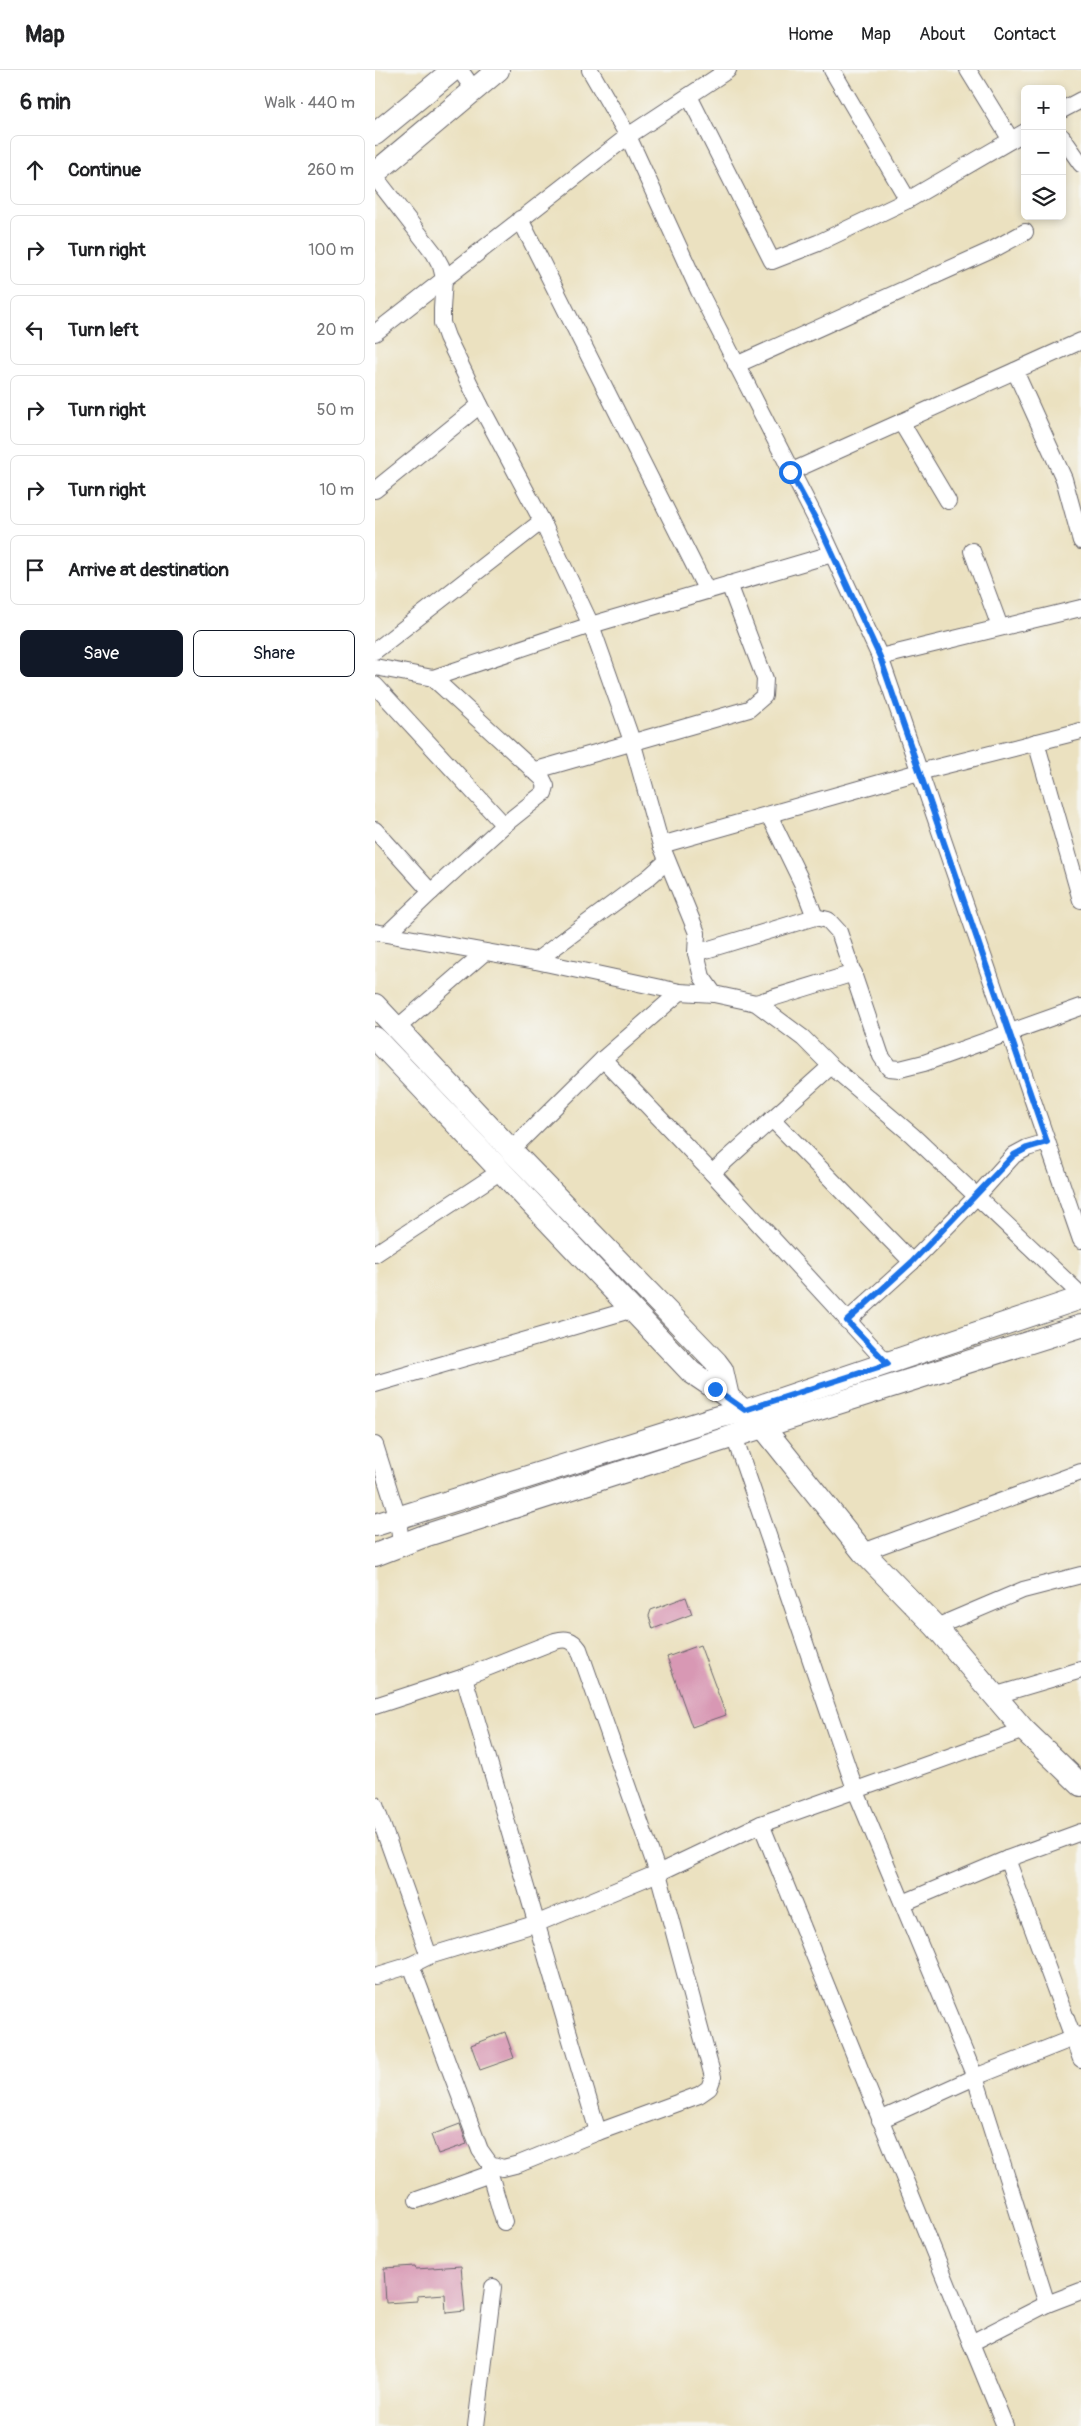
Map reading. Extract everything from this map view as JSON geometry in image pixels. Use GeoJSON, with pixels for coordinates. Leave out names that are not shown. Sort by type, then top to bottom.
{"type":"FeatureCollection","features":[{"type":"Feature","properties":{"kind":"street"},"geometry":{"type":"LineString","coordinates":[[375,134],[453,70]]}},
{"type":"Feature","properties":{"kind":"street"},"geometry":{"type":"LineString","coordinates":[[460,70],[475,90]]}},
{"type":"Feature","properties":{"kind":"street"},"geometry":{"type":"LineString","coordinates":[[498,70],[375,175],[434,253],[441,266],[444,278],[443,323],[480,405],[541,521],[591,625],[632,741],[664,853],[697,933],[696,953],[701,977],[715,994]]}},
{"type":"Feature","properties":{"kind":"street"},"geometry":{"type":"LineString","coordinates":[[590,70],[628,136],[736,365],[832,554],[880,657],[1011,1031],[1081,1240]]}},
{"type":"Feature","properties":{"kind":"street"},"geometry":{"type":"LineString","coordinates":[[375,334],[444,278],[628,136],[689,96],[709,75],[728,70]]}},
{"type":"Feature","properties":{"kind":"street"},"geometry":{"type":"LineString","coordinates":[[833,70],[908,200]]}},
{"type":"Feature","properties":{"kind":"street"},"geometry":{"type":"LineString","coordinates":[[689,96],[772,261],[818,243],[908,200],[1018,136],[968,70]]}},
{"type":"Feature","properties":{"kind":"street"},"geometry":{"type":"LineString","coordinates":[[1066,108],[1081,100]]}},
{"type":"Feature","properties":{"kind":"street"},"geometry":{"type":"LineString","coordinates":[[1066,143],[1081,164]]}},
{"type":"Feature","properties":{"kind":"street"},"geometry":{"type":"LineString","coordinates":[[520,219],[707,591]]}},
{"type":"Feature","properties":{"kind":"street"},"geometry":{"type":"LineString","coordinates":[[736,365],[992,250],[1025,232]]}},
{"type":"Feature","properties":{"kind":"street"},"geometry":{"type":"LineString","coordinates":[[790,472],[1081,341]]}},
{"type":"Feature","properties":{"kind":"street"},"geometry":{"type":"LineString","coordinates":[[1015,371],[1064,479],[1081,541]]}},
{"type":"Feature","properties":{"kind":"street"},"geometry":{"type":"LineString","coordinates":[[375,490],[480,405]]}},
{"type":"Feature","properties":{"kind":"street"},"geometry":{"type":"LineString","coordinates":[[901,422],[948,501]]}},
{"type":"Feature","properties":{"kind":"street"},"geometry":{"type":"LineString","coordinates":[[375,651],[541,521]]}},
{"type":"Feature","properties":{"kind":"street"},"geometry":{"type":"LineString","coordinates":[[972,551],[1000,627]]}},
{"type":"Feature","properties":{"kind":"street"},"geometry":{"type":"LineString","coordinates":[[375,667],[433,678],[591,625],[832,554]]}},
{"type":"Feature","properties":{"kind":"street"},"geometry":{"type":"LineString","coordinates":[[533,771],[632,741],[749,709],[763,696],[765,679],[729,584]]}},
{"type":"Feature","properties":{"kind":"street"},"geometry":{"type":"LineString","coordinates":[[880,657],[1081,608]]}},
{"type":"Feature","properties":{"kind":"street"},"geometry":{"type":"LineString","coordinates":[[381,933],[431,892],[504,825],[544,793],[546,786],[542,778],[433,678]]}},
{"type":"Feature","properties":{"kind":"street"},"geometry":{"type":"LineString","coordinates":[[375,685],[504,825]]}},
{"type":"Feature","properties":{"kind":"street"},"geometry":{"type":"LineString","coordinates":[[536,961],[649,877],[664,853],[769,814],[919,772],[1081,731]]}},
{"type":"Feature","properties":{"kind":"street"},"geometry":{"type":"LineString","coordinates":[[1035,742],[1081,900]]}},
{"type":"Feature","properties":{"kind":"street"},"geometry":{"type":"LineString","coordinates":[[769,814],[802,883],[815,917]]}},
{"type":"Feature","properties":{"kind":"street"},"geometry":{"type":"LineString","coordinates":[[375,830],[431,892]]}},
{"type":"Feature","properties":{"kind":"street"},"geometry":{"type":"LineString","coordinates":[[696,953],[815,917],[828,920],[839,932],[881,1056],[889,1068],[900,1069],[924,1062],[1081,1007]]}},
{"type":"Feature","properties":{"kind":"street"},"geometry":{"type":"LineString","coordinates":[[375,1526],[718,1417],[737,1404],[888,1364],[1081,1297],[978,1195],[912,1134],[831,1066],[803,1038],[756,1003],[715,994],[680,992],[536,961],[381,933]]}},
{"type":"Feature","properties":{"kind":"street"},"geometry":{"type":"LineString","coordinates":[[397,1028],[485,952]]}},
{"type":"Feature","properties":{"kind":"street"},"geometry":{"type":"LineString","coordinates":[[756,1003],[854,974]]}},
{"type":"Feature","properties":{"kind":"street"},"geometry":{"type":"LineString","coordinates":[[511,1150],[603,1059],[680,992]]}},
{"type":"Feature","properties":{"kind":"street"},"geometry":{"type":"LineString","coordinates":[[375,1005],[511,1150],[716,1362],[722,1370],[737,1404]]}},
{"type":"Feature","properties":{"kind":"street"},"geometry":{"type":"LineString","coordinates":[[375,1038],[691,1372],[737,1404],[763,1427],[863,1552],[937,1627],[1024,1730],[1081,1785]]}},
{"type":"Feature","properties":{"kind":"street"},"geometry":{"type":"LineString","coordinates":[[603,1059],[712,1173],[888,1364]]}},
{"type":"Feature","properties":{"kind":"street"},"geometry":{"type":"LineString","coordinates":[[712,1173],[831,1066]]}},
{"type":"Feature","properties":{"kind":"street"},"geometry":{"type":"LineString","coordinates":[[772,1119],[912,1262]]}},
{"type":"Feature","properties":{"kind":"street"},"geometry":{"type":"LineString","coordinates":[[847,1321],[912,1262],[978,1195],[1014,1155],[1027,1148],[1047,1142]]}},
{"type":"Feature","properties":{"kind":"street"},"geometry":{"type":"LineString","coordinates":[[375,1254],[501,1170]]}},
{"type":"Feature","properties":{"kind":"street"},"geometry":{"type":"LineString","coordinates":[[375,1384],[631,1310]]}},
{"type":"Feature","properties":{"kind":"street"},"geometry":{"type":"LineString","coordinates":[[375,1555],[734,1436],[1081,1327]]}},
{"type":"Feature","properties":{"kind":"street"},"geometry":{"type":"LineString","coordinates":[[734,1436],[855,1789],[975,2077],[1047,2304]]}},
{"type":"Feature","properties":{"kind":"street"},"geometry":{"type":"LineString","coordinates":[[375,1445],[398,1518],[401,1545]]}},
{"type":"Feature","properties":{"kind":"street"},"geometry":{"type":"LineString","coordinates":[[863,1552],[1081,1472]]}},
{"type":"Feature","properties":{"kind":"street"},"geometry":{"type":"LineString","coordinates":[[937,1627],[1023,1590],[1081,1575]]}},
{"type":"Feature","properties":{"kind":"street"},"geometry":{"type":"LineString","coordinates":[[375,1706],[464,1677],[555,1640],[565,1638],[575,1642],[631,1790],[658,1873],[713,2077],[709,2088],[699,2095],[519,2164],[490,2169],[417,2200]]}},
{"type":"Feature","properties":{"kind":"street"},"geometry":{"type":"LineString","coordinates":[[997,1696],[1081,1670]]}},
{"type":"Feature","properties":{"kind":"street"},"geometry":{"type":"LineString","coordinates":[[464,1677],[599,2132]]}},
{"type":"Feature","properties":{"kind":"street"},"geometry":{"type":"LineString","coordinates":[[375,1976],[411,1965],[429,1956],[538,1923],[658,1873],[761,1824],[1024,1730]]}},
{"type":"Feature","properties":{"kind":"street"},"geometry":{"type":"LineString","coordinates":[[375,1806],[429,1956]]}},
{"type":"Feature","properties":{"kind":"street"},"geometry":{"type":"LineString","coordinates":[[761,1824],[1005,2426]]}},
{"type":"Feature","properties":{"kind":"street"},"geometry":{"type":"LineString","coordinates":[[903,1903],[1007,1859],[1081,1832]]}},
{"type":"Feature","properties":{"kind":"street"},"geometry":{"type":"LineString","coordinates":[[1007,1859],[1077,2036],[1081,2059]]}},
{"type":"Feature","properties":{"kind":"street"},"geometry":{"type":"LineString","coordinates":[[411,1965],[480,2150],[490,2169],[503,2222]]}},
{"type":"Feature","properties":{"kind":"street"},"geometry":{"type":"LineString","coordinates":[[880,2120],[975,2077],[1077,2036]]}},
{"type":"Feature","properties":{"kind":"street"},"geometry":{"type":"LineString","coordinates":[[475,2426],[493,2287]]}},
{"type":"Feature","properties":{"kind":"street"},"geometry":{"type":"LineString","coordinates":[[971,2343],[1047,2304],[1081,2291]]}},
{"type":"Feature","properties":{"kind":"building"},"geometry":{"type":"Polygon","coordinates":[[[686,1597],[692,1614],[653,1629],[649,1616],[651,1610],[686,1597]]]}},
{"type":"Feature","properties":{"kind":"building"},"geometry":{"type":"Polygon","coordinates":[[[700,1645],[726,1715],[692,1727],[667,1657],[700,1645]]]}},
{"type":"Feature","properties":{"kind":"building"},"geometry":{"type":"Polygon","coordinates":[[[505,2032],[514,2058],[480,2070],[471,2045],[505,2032]]]}},
{"type":"Feature","properties":{"kind":"building"},"geometry":{"type":"Polygon","coordinates":[[[460,2124],[467,2144],[438,2154],[431,2135],[460,2124]]]}},
{"type":"Feature","properties":{"kind":"building"},"geometry":{"type":"Polygon","coordinates":[[[415,2266],[416,2269],[461,2266],[465,2311],[446,2313],[445,2294],[417,2296],[417,2301],[386,2303],[384,2268],[415,2266]]]}},
{"type":"Feature","properties":{"kind":"route"},"geometry":{"type":"LineString","coordinates":[[715,1389],[745,1410],[888,1364],[847,1321],[912,1262],[978,1195],[1014,1155],[1027,1148],[1047,1142],[1011,1031],[880,657],[822,531],[790,472]]}}]}
